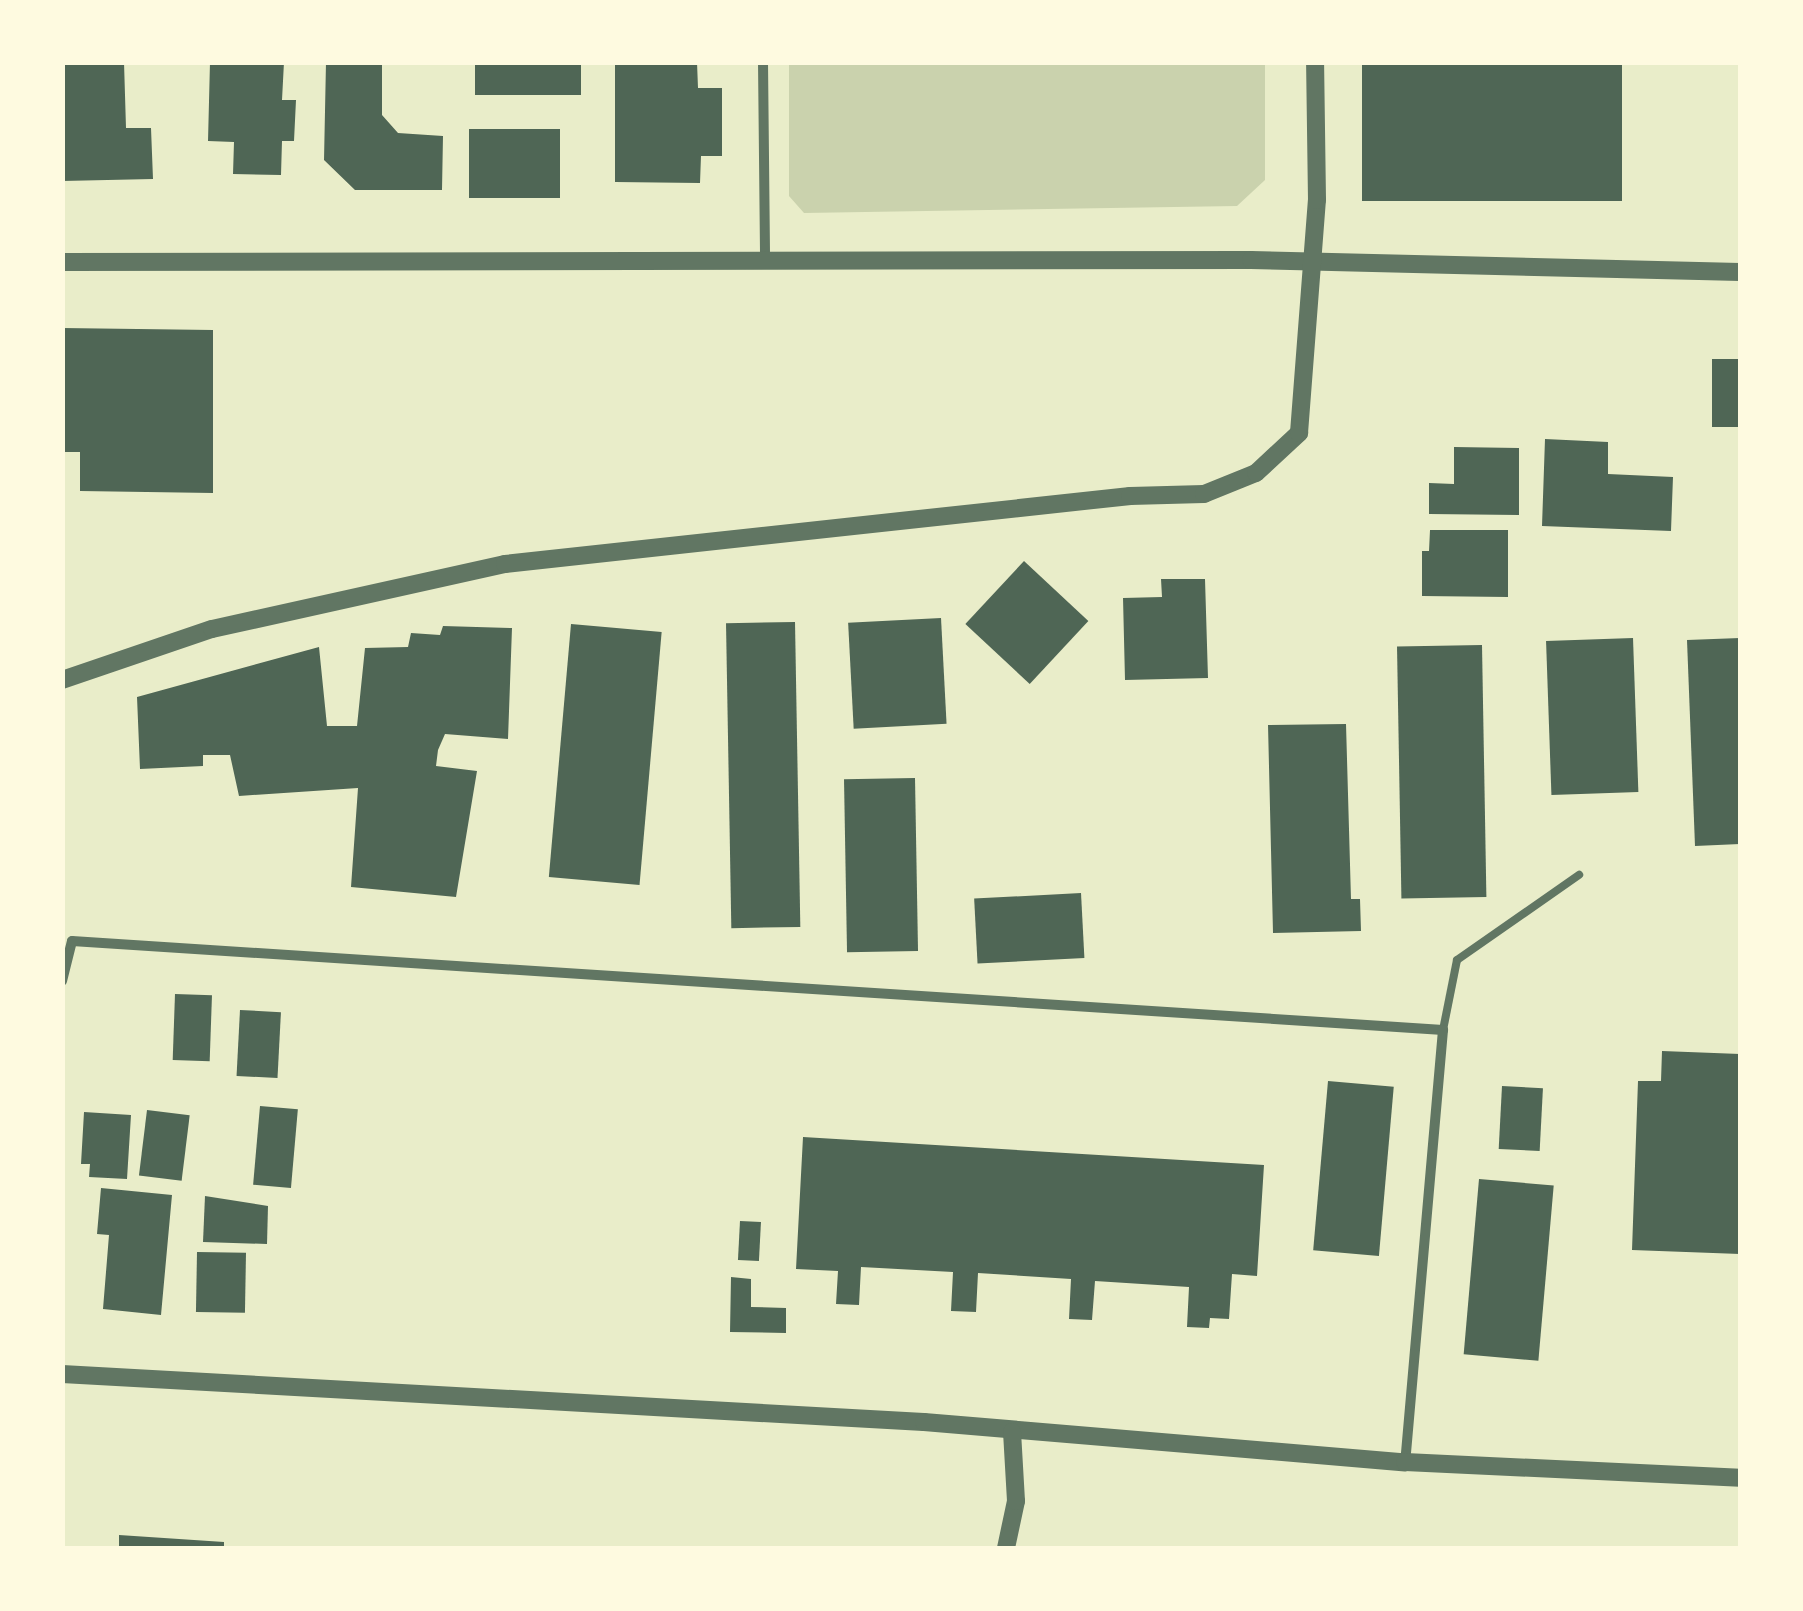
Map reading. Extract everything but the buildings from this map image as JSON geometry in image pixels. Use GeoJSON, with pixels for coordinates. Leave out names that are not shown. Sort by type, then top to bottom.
{"type":"FeatureCollection","features":[{"type":"Feature","properties":{"kind":"street"},"geometry":{"type":"LineString","coordinates":[[763,62],[765,265]]}},
{"type":"Feature","properties":{"kind":"street"},"geometry":{"type":"LineString","coordinates":[[62,680],[212,629],[505,564],[1130,496],[1204,494],[1256,473],[1299,432],[1314,261],[1315,62]]}},
{"type":"Feature","properties":{"kind":"street"},"geometry":{"type":"LineString","coordinates":[[62,262],[765,265],[1314,261],[1740,272]]}},
{"type":"Feature","properties":{"kind":"street"},"geometry":{"type":"LineString","coordinates":[[62,981],[72,940],[1443,1030],[1405,1462]]}},
{"type":"Feature","properties":{"kind":"street"},"geometry":{"type":"LineString","coordinates":[[62,1374],[1012,1432],[1405,1462],[1740,1478]]}},
{"type":"Feature","properties":{"kind":"street"},"geometry":{"type":"LineString","coordinates":[[1006,1548],[1016,1501],[1012,1432]]}},
{"type":"Feature","properties":{"kind":"lane"},"geometry":{"type":"LineString","coordinates":[[1443,1030],[1457,960],[1579,875]]}},
{"type":"Feature","properties":{"kind":"green space"},"geometry":{"type":"Polygon","coordinates":[[[789,63],[1265,63],[1265,180],[1237,206],[804,213],[789,196],[789,63]]]}}]}
